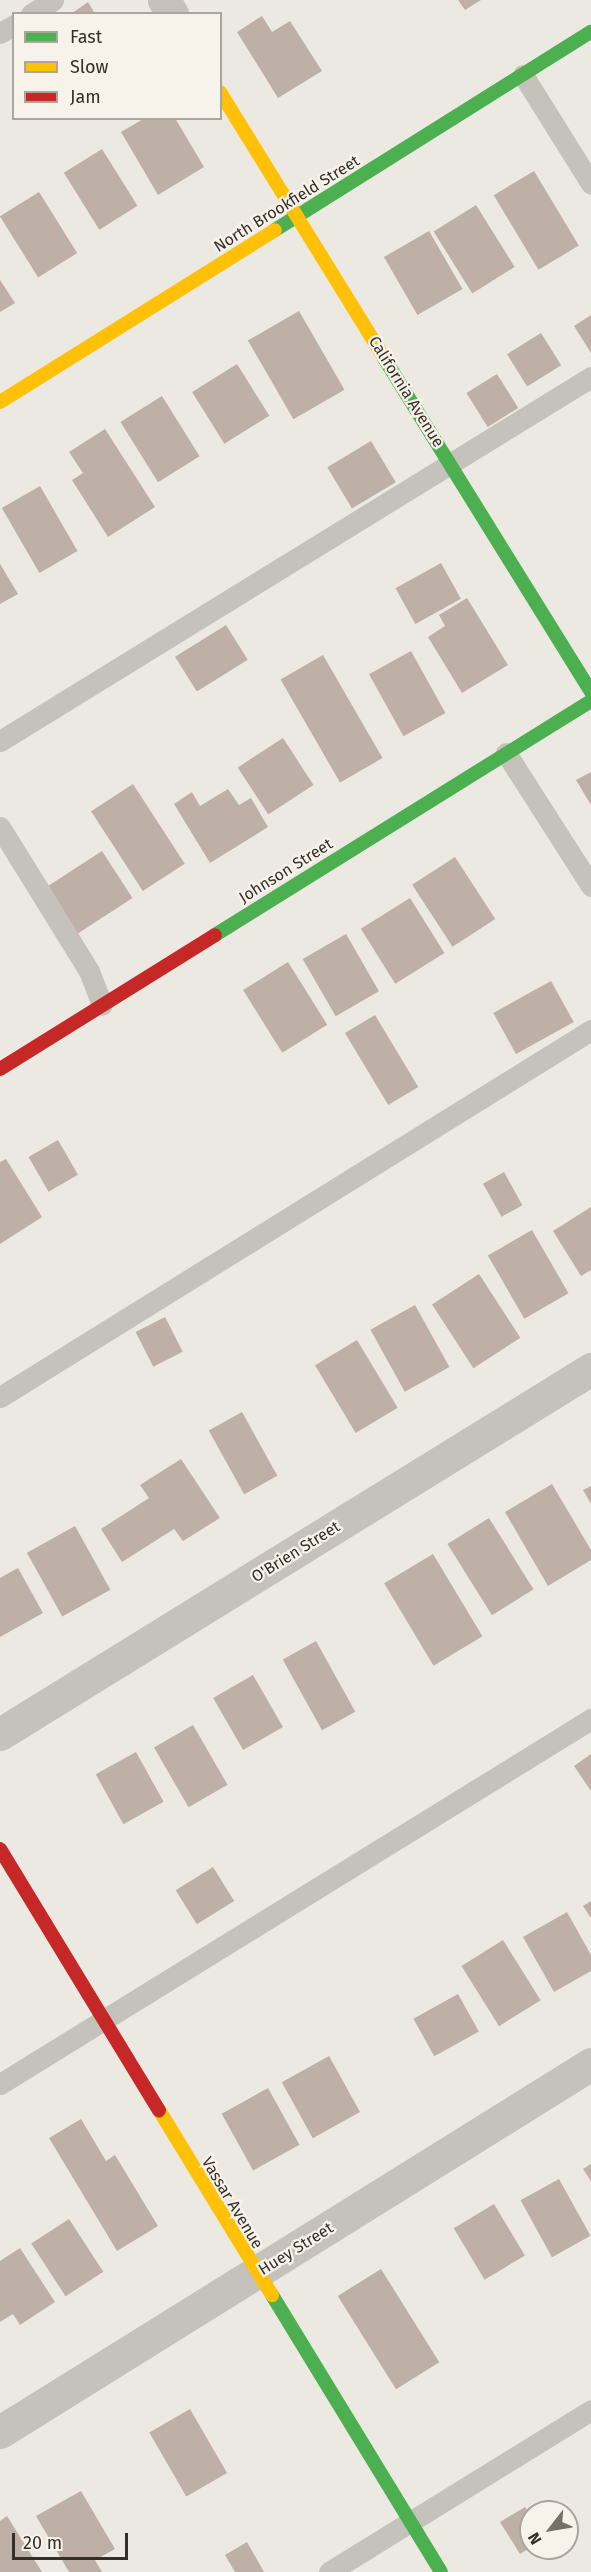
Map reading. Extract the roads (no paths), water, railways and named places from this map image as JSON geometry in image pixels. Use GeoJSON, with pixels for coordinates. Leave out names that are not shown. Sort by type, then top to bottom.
{"type":"FeatureCollection","features":[{"type":"Feature","properties":{"kind":"street","name":"North Brookfield Street"},"geometry":{"type":"LineString","coordinates":[[0,402],[591,32]]}},
{"type":"Feature","properties":{"kind":"street","name":"California Avenue"},"geometry":{"type":"LineString","coordinates":[[222,95],[591,692]]}},
{"type":"Feature","properties":{"kind":"street","name":"Johnson Street"},"geometry":{"type":"LineString","coordinates":[[0,1069],[591,702]]}},
{"type":"Feature","properties":{"kind":"street","name":"O'Brien Street"},"geometry":{"type":"LineString","coordinates":[[0,1734],[591,1369]]}},
{"type":"Feature","properties":{"kind":"street","name":"Vassar Avenue"},"geometry":{"type":"LineString","coordinates":[[0,1849],[256,2274],[441,2572]]}},
{"type":"Feature","properties":{"kind":"street","name":"Huey Street"},"geometry":{"type":"LineString","coordinates":[[0,2432],[591,2064]]}},
{"type":"Feature","properties":{"kind":"lane"},"geometry":{"type":"LineString","coordinates":[[34,12],[52,0]]}},
{"type":"Feature","properties":{"kind":"lane"},"geometry":{"type":"LineString","coordinates":[[523,75],[591,184]]}},
{"type":"Feature","properties":{"kind":"lane"},"geometry":{"type":"LineString","coordinates":[[0,741],[591,377]]}},
{"type":"Feature","properties":{"kind":"lane"},"geometry":{"type":"LineString","coordinates":[[506,753],[591,886]]}},
{"type":"Feature","properties":{"kind":"lane"},"geometry":{"type":"LineString","coordinates":[[0,827],[89,971],[102,1005]]}},
{"type":"Feature","properties":{"kind":"lane"},"geometry":{"type":"LineString","coordinates":[[0,1397],[591,1030]]}},
{"type":"Feature","properties":{"kind":"lane"},"geometry":{"type":"LineString","coordinates":[[0,2084],[591,1719]]}},
{"type":"Feature","properties":{"kind":"lane"},"geometry":{"type":"LineString","coordinates":[[328,2572],[591,2410]]}}]}
